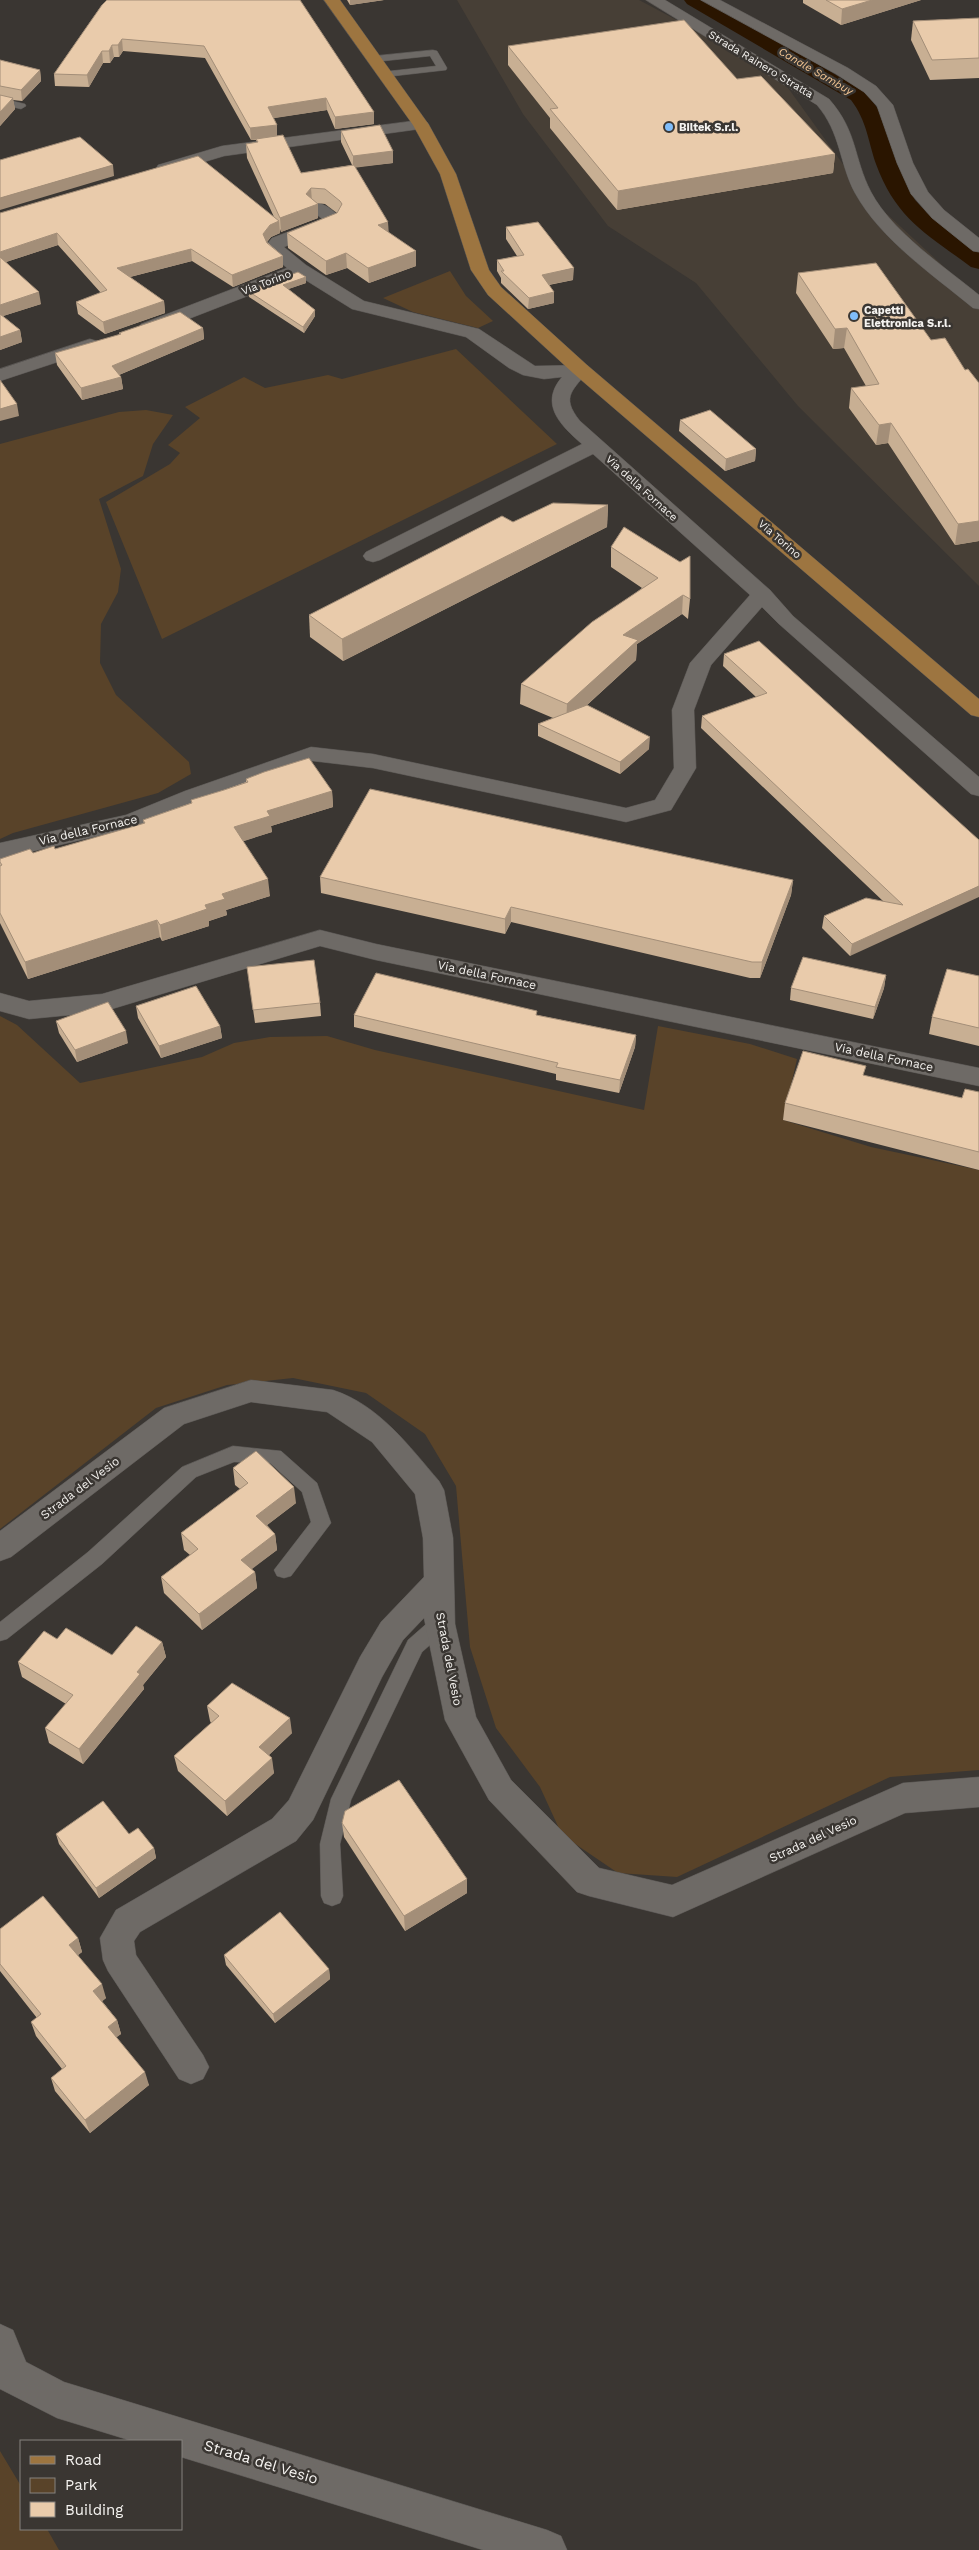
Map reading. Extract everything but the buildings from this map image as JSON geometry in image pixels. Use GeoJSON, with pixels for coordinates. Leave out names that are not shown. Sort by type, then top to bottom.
{"type":"FeatureCollection","features":[{"type":"Feature","properties":{"kind":"main road","name":"Via Torino"},"geometry":{"type":"LineString","coordinates":[[332,0],[422,125],[448,174],[480,270],[494,291],[580,369],[979,710]]}},
{"type":"Feature","properties":{"kind":"street","name":"Strada Rainero Stratta"},"geometry":{"type":"LineString","coordinates":[[654,0],[823,102],[842,125],[864,192],[874,207],[928,262],[979,304]]}},
{"type":"Feature","properties":{"kind":"street"},"geometry":{"type":"LineString","coordinates":[[709,0],[842,71],[870,89],[885,105],[905,163],[920,194],[938,214],[979,247]]}},
{"type":"Feature","properties":{"kind":"street"},"geometry":{"type":"LineString","coordinates":[[148,174],[222,151],[422,125]]}},
{"type":"Feature","properties":{"kind":"street"},"geometry":{"type":"LineString","coordinates":[[300,269],[275,249],[275,245],[278,242],[331,222],[330,215],[318,208]]}},
{"type":"Feature","properties":{"kind":"street","name":"Via Torino"},"geometry":{"type":"LineString","coordinates":[[132,333],[300,269],[358,305],[472,334],[516,364],[530,371],[544,373],[580,369]]}},
{"type":"Feature","properties":{"kind":"street"},"geometry":{"type":"LineString","coordinates":[[0,376],[105,341]]}},
{"type":"Feature","properties":{"kind":"street","name":"Via della Fornace"},"geometry":{"type":"LineString","coordinates":[[580,369],[561,390],[560,402],[570,420],[643,490],[763,594],[786,620],[979,788]]}},
{"type":"Feature","properties":{"kind":"street"},"geometry":{"type":"LineString","coordinates":[[373,556],[596,445]]}},
{"type":"Feature","properties":{"kind":"street","name":"Via della Fornace"},"geometry":{"type":"LineString","coordinates":[[0,850],[132,821],[194,796],[311,754],[373,761],[626,815],[663,806],[685,768],[683,710],[701,663],[763,594]]}},
{"type":"Feature","properties":{"kind":"street","name":"Via della Fornace"},"geometry":{"type":"LineString","coordinates":[[0,1002],[29,1010],[102,1003],[320,938],[385,954],[979,1077]]}},
{"type":"Feature","properties":{"kind":"street","name":"Strada del Vesio"},"geometry":{"type":"LineString","coordinates":[[0,1548],[174,1416],[251,1392],[333,1401],[382,1434],[429,1490],[438,1538],[437,1584],[440,1624],[461,1720],[500,1790],[589,1881],[673,1901],[903,1798],[979,1792]]}},
{"type":"Feature","properties":{"kind":"street"},"geometry":{"type":"LineString","coordinates":[[191,2067],[120,1960],[117,1938],[128,1921],[284,1830],[301,1810],[371,1667],[392,1631],[437,1584]]}},
{"type":"Feature","properties":{"kind":"street","name":"Strada del Vesio"},"geometry":{"type":"LineString","coordinates":[[0,2343],[12,2375],[57,2400],[547,2550]]}},
{"type":"Feature","properties":{"kind":"lane"},"geometry":{"type":"LineString","coordinates":[[374,59],[432,54],[442,68],[385,74]]}},
{"type":"Feature","properties":{"kind":"lane"},"geometry":{"type":"LineString","coordinates":[[0,101],[21,106]]}},
{"type":"Feature","properties":{"kind":"lane"},"geometry":{"type":"LineString","coordinates":[[0,1633],[95,1558],[189,1472],[233,1454],[274,1456],[310,1488],[321,1523],[284,1570]]}},
{"type":"Feature","properties":{"kind":"lane"},"geometry":{"type":"LineString","coordinates":[[332,1896],[330,1844],[341,1799],[415,1646],[440,1624]]}},
{"type":"Feature","properties":{"kind":"shaded area"},"geometry":{"type":"Polygon","coordinates":[[[457,0],[639,0],[778,74],[863,192],[979,299],[979,586],[798,406],[696,283],[608,226],[523,114],[457,0]]]}},
{"type":"Feature","properties":{"kind":"green space"},"geometry":{"type":"Polygon","coordinates":[[[450,271],[466,296],[493,321],[478,328],[413,312],[383,298],[450,271]]]}},
{"type":"Feature","properties":{"kind":"green space"},"geometry":{"type":"Polygon","coordinates":[[[456,349],[557,444],[162,639],[106,502],[170,464],[180,453],[168,445],[200,418],[185,407],[244,377],[265,388],[328,375],[342,379],[456,349]]]}},
{"type":"Feature","properties":{"kind":"green space"},"geometry":{"type":"Polygon","coordinates":[[[146,410],[173,415],[153,444],[143,476],[99,499],[121,569],[118,592],[101,624],[100,663],[116,695],[189,762],[191,774],[158,793],[13,833],[0,839],[0,444],[119,412],[146,410]]]}},
{"type":"Feature","properties":{"kind":"green space"},"geometry":{"type":"Polygon","coordinates":[[[0,1016],[17,1025],[80,1083],[202,1057],[234,1043],[270,1037],[327,1036],[375,1050],[644,1110],[658,1026],[750,1044],[797,1059],[783,1120],[871,1147],[979,1170],[979,1770],[890,1777],[677,1877],[618,1873],[562,1835],[540,1787],[496,1728],[470,1647],[456,1486],[425,1434],[366,1393],[293,1378],[227,1385],[156,1408],[0,1529],[0,1016]]]}},
{"type":"Feature","properties":{"kind":"green space"},"geometry":{"type":"Polygon","coordinates":[[[0,2451],[20,2484],[20,2530],[48,2530],[59,2550],[0,2550],[0,2451]]]}},
{"type":"Feature","properties":{"kind":"waterway","name":"Canale Sambuy"},"geometry":{"type":"LineString","coordinates":[[694,0],[858,96],[872,114],[887,165],[905,203],[919,218],[979,262]]}},
{"type":"Feature","properties":{"kind":"place","name":"Biltek S.r.l."},"geometry":{"type":"Point","coordinates":[669,127]}},
{"type":"Feature","properties":{"kind":"place","name":"Capetti Elettronica S.r.l."},"geometry":{"type":"Point","coordinates":[854,316]}}]}
